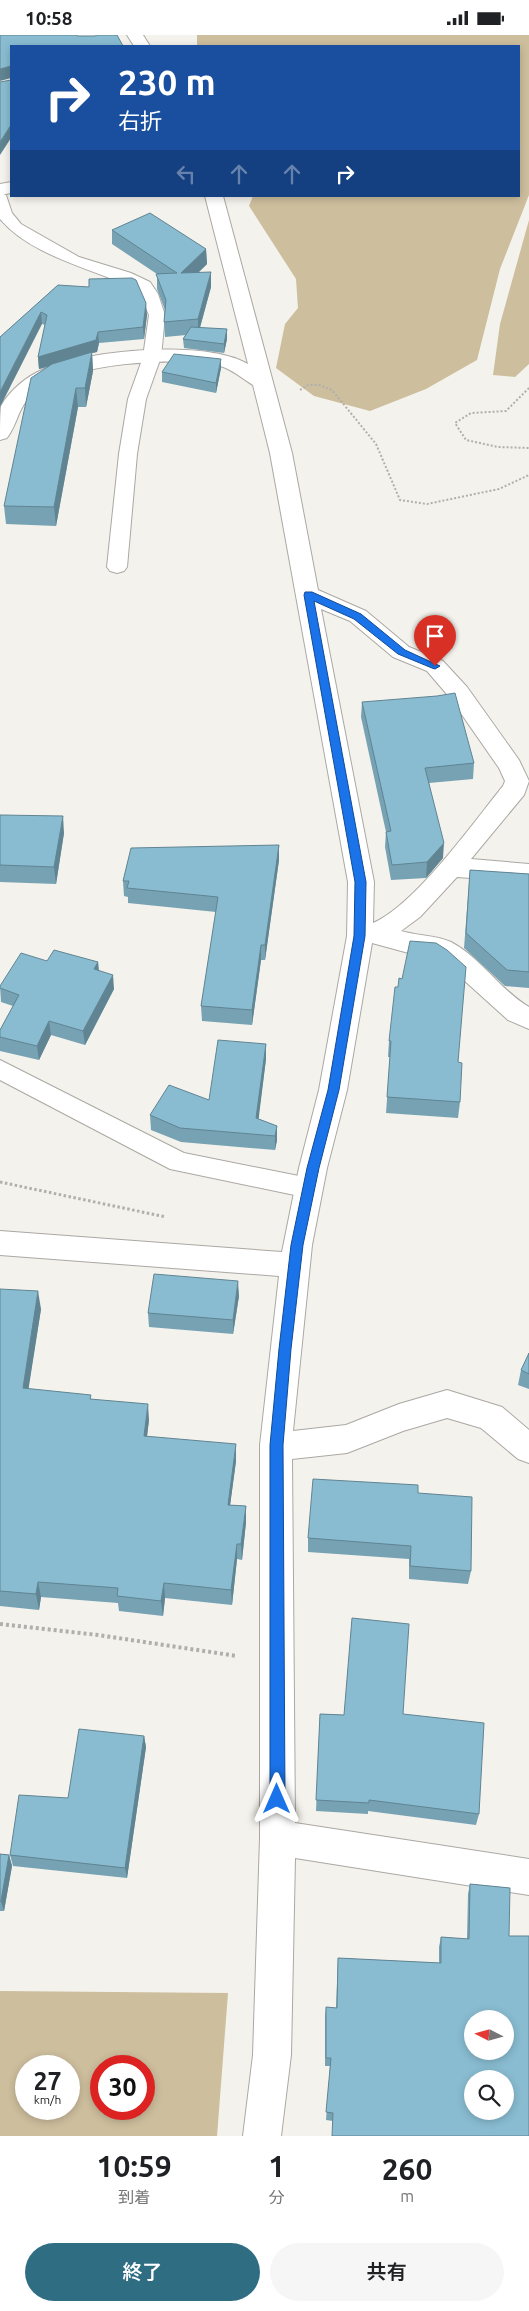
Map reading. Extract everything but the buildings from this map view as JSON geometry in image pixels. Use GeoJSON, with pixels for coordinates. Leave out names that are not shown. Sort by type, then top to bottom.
{"type":"FeatureCollection","features":[{"type":"Feature","properties":{"kind":"street"},"geometry":{"type":"LineString","coordinates":[[214,197],[281,453],[361,882],[368,935],[334,1090],[309,1188],[294,1265],[276,1445],[278,1838],[272,2055],[262,2136]]}},
{"type":"Feature","properties":{"kind":"street"},"geometry":{"type":"LineString","coordinates":[[0,434],[10,406],[36,381],[56,371],[90,362],[152,357],[223,360],[262,382]]}},
{"type":"Feature","properties":{"kind":"street"},"geometry":{"type":"LineString","coordinates":[[308,595],[358,616],[402,652],[435,666],[459,693],[510,765],[518,781],[515,789],[451,867],[404,919],[368,935]]}},
{"type":"Feature","properties":{"kind":"street"},"geometry":{"type":"LineString","coordinates":[[451,867],[529,873]]}},
{"type":"Feature","properties":{"kind":"street"},"geometry":{"type":"LineString","coordinates":[[368,935],[440,948],[455,957],[517,1013],[529,1019]]}},
{"type":"Feature","properties":{"kind":"street"},"geometry":{"type":"LineString","coordinates":[[0,1243],[294,1265]]}},
{"type":"Feature","properties":{"kind":"street"},"geometry":{"type":"LineString","coordinates":[[276,1445],[306,1445],[347,1439],[399,1418],[448,1404],[491,1417],[529,1449]]}},
{"type":"Feature","properties":{"kind":"street"},"geometry":{"type":"LineString","coordinates":[[278,1838],[529,1877]]}},
{"type":"Feature","properties":{"kind":"lane"},"geometry":{"type":"LineString","coordinates":[[0,198],[4,214],[4,225],[74,260],[125,277],[144,286],[150,294],[157,315],[152,357],[137,399],[128,454],[117,567]]}},
{"type":"Feature","properties":{"kind":"lane"},"geometry":{"type":"LineString","coordinates":[[0,1069],[179,1162],[309,1188]]}},
{"type":"Feature","properties":{"kind":"path"},"geometry":{"type":"LineString","coordinates":[[299,398],[298,391],[308,385],[319,385],[332,390],[376,444],[400,500],[428,504],[499,489],[529,475]]}},
{"type":"Feature","properties":{"kind":"path"},"geometry":{"type":"LineString","coordinates":[[529,388],[506,411],[471,413],[455,423],[466,440],[498,447],[529,448]]}},
{"type":"Feature","properties":{"kind":"path"},"geometry":{"type":"LineString","coordinates":[[0,1182],[172,1219]]}},
{"type":"Feature","properties":{"kind":"path"},"geometry":{"type":"LineString","coordinates":[[0,1624],[98,1635],[222,1654],[277,1660]]}},
{"type":"Feature","properties":{"kind":"shaded area"},"geometry":{"type":"Polygon","coordinates":[[[197,35],[529,35],[529,195],[500,269],[477,360],[426,389],[370,411],[314,396],[276,368],[285,324],[298,308],[296,279],[249,206],[253,197],[520,197],[520,45],[197,45],[197,35]]]}},
{"type":"Feature","properties":{"kind":"shaded area"},"geometry":{"type":"Polygon","coordinates":[[[529,220],[529,364],[515,377],[493,375],[500,324],[529,220]]]}},
{"type":"Feature","properties":{"kind":"shaded area"},"geometry":{"type":"Polygon","coordinates":[[[0,1991],[228,1993],[217,2136],[0,2136],[0,1991]]]}},
{"type":"Feature","properties":{"kind":"route"},"geometry":{"type":"LineString","coordinates":[[277,1799],[276,1445],[285,1349],[297,1245],[313,1168],[334,1090],[360,936],[361,882],[308,595],[358,616],[402,652],[435,666]]}}]}
